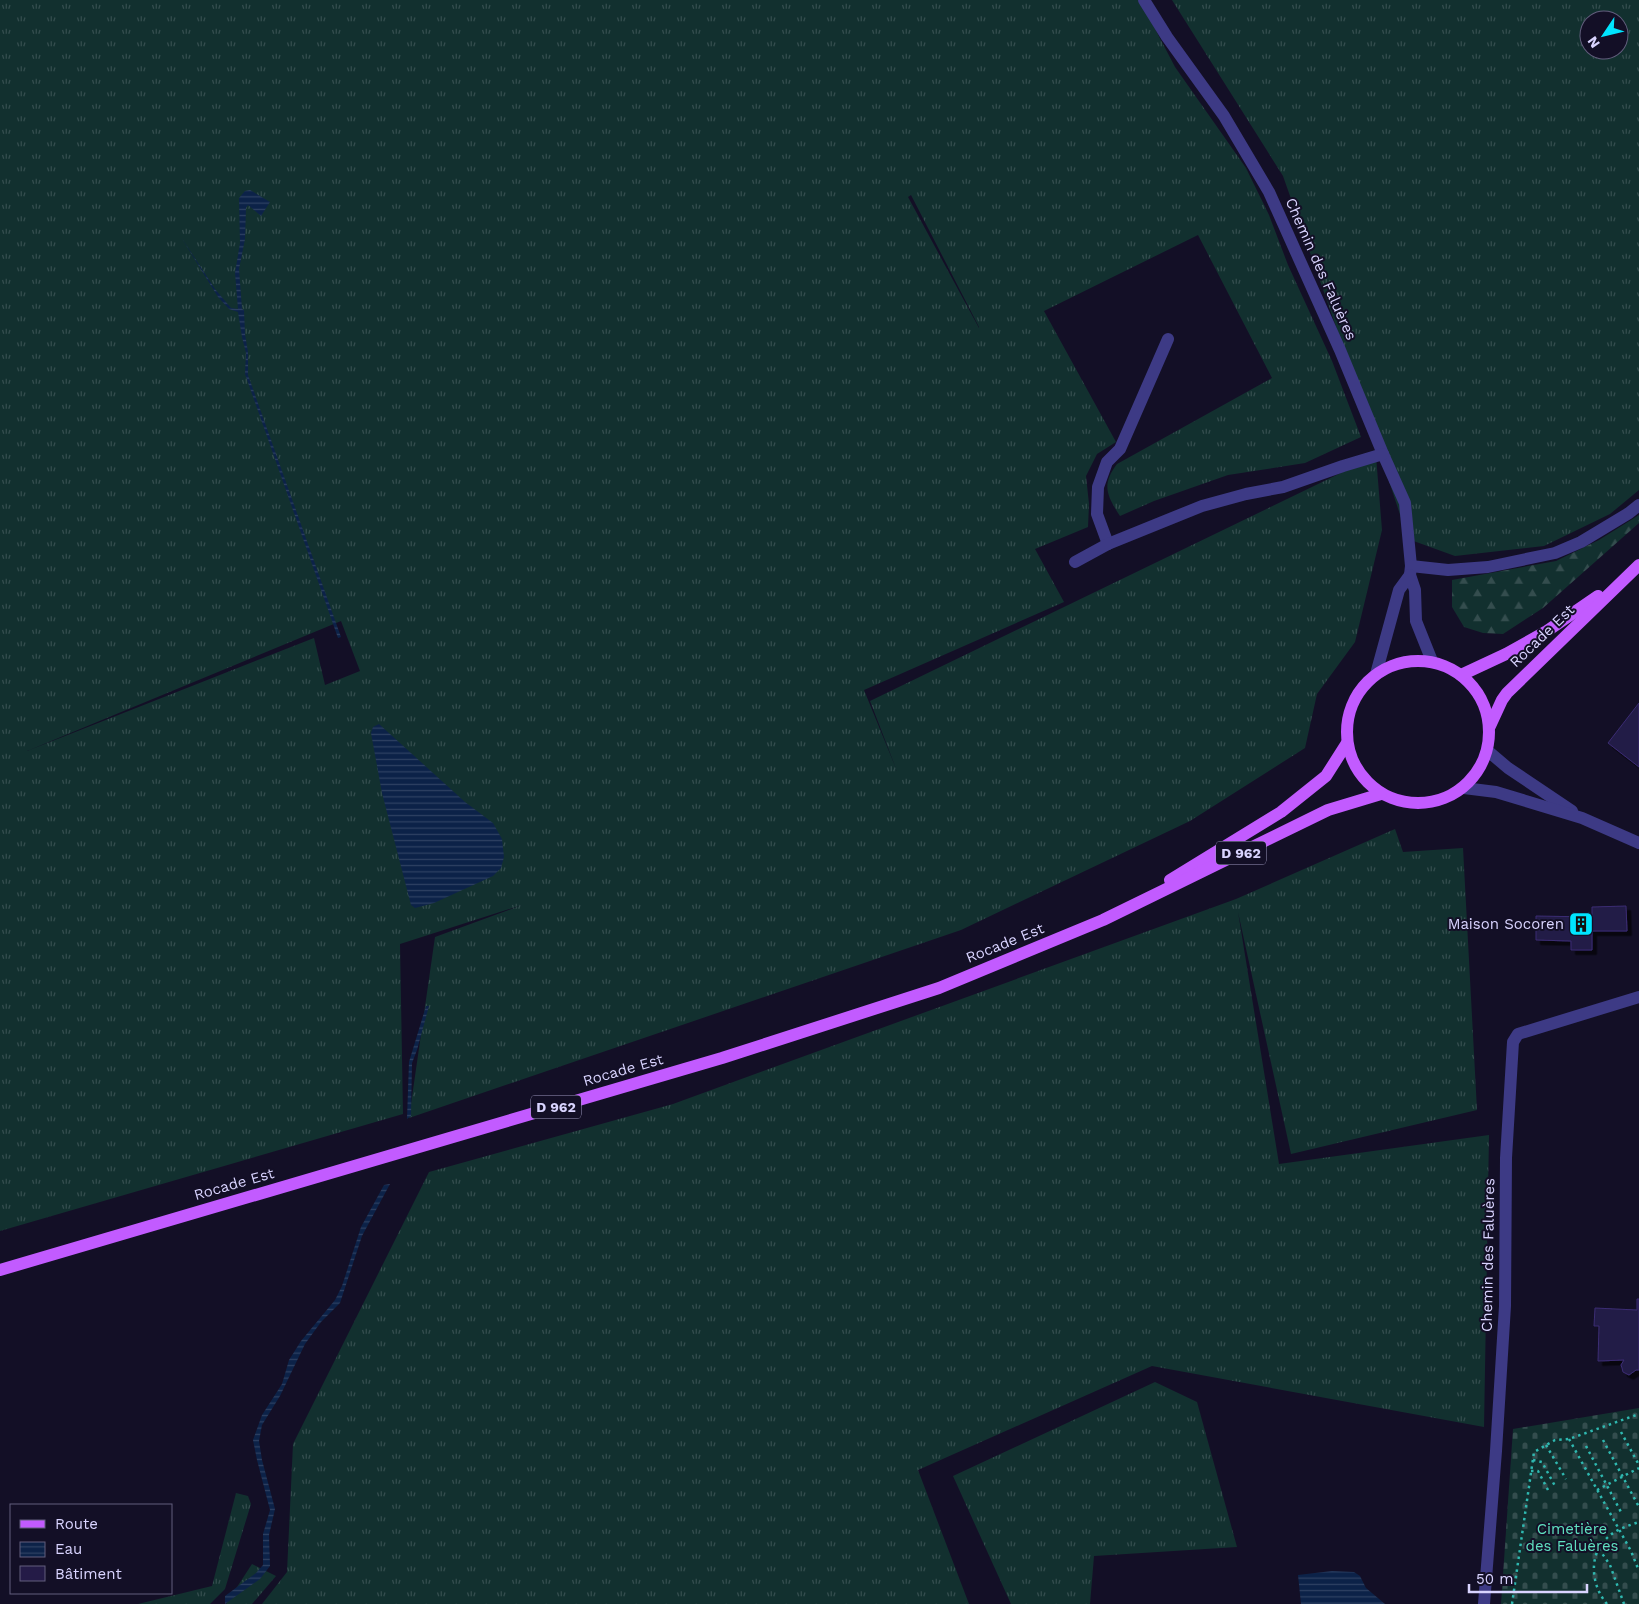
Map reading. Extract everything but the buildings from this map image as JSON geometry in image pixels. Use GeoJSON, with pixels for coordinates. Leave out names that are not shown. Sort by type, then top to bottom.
{"type":"FeatureCollection","features":[{"type":"Feature","properties":{"kind":"main road","name":"Rocade Est"},"geometry":{"type":"LineString","coordinates":[[1490,726],[1507,693],[1639,565]]}},
{"type":"Feature","properties":{"kind":"main road","name":"Rocade Est"},"geometry":{"type":"LineString","coordinates":[[1461,675],[1506,654],[1547,631],[1627,576]]}},
{"type":"Feature","properties":{"kind":"main road"},"geometry":{"type":"LineString","coordinates":[[1412,660],[1432,662],[1449,667],[1461,675],[1476,690],[1486,709],[1490,726],[1488,751],[1479,771],[1464,788],[1445,799],[1424,804],[1402,802],[1381,794],[1365,780],[1354,763],[1347,743],[1347,723],[1352,704],[1362,688],[1376,674],[1393,665],[1412,660]]}},
{"type":"Feature","properties":{"kind":"main road","name":"Rocade Est"},"geometry":{"type":"LineString","coordinates":[[1103,920],[1281,812],[1326,776],[1347,743]]}},
{"type":"Feature","properties":{"kind":"main road","name":"Rocade Est"},"geometry":{"type":"LineString","coordinates":[[0,1270],[722,1058],[939,988],[1103,920],[1328,810],[1381,794]]}},
{"type":"Feature","properties":{"kind":"street","name":"Chemin des Faluères"},"geometry":{"type":"LineString","coordinates":[[1144,0],[1167,37],[1224,116],[1269,192],[1340,350],[1405,503],[1416,621],[1432,662]]}},
{"type":"Feature","properties":{"kind":"street"},"geometry":{"type":"LineString","coordinates":[[1108,544],[1097,514],[1098,487],[1107,462],[1120,449],[1168,339]]}},
{"type":"Feature","properties":{"kind":"street"},"geometry":{"type":"LineString","coordinates":[[1075,562],[1108,544],[1202,506],[1246,494],[1283,487],[1383,454]]}},
{"type":"Feature","properties":{"kind":"street"},"geometry":{"type":"LineString","coordinates":[[1376,674],[1399,590],[1410,570],[1488,568],[1555,553],[1581,542],[1639,505]]}},
{"type":"Feature","properties":{"kind":"street"},"geometry":{"type":"LineString","coordinates":[[1488,751],[1508,768],[1582,818]]}},
{"type":"Feature","properties":{"kind":"street"},"geometry":{"type":"LineString","coordinates":[[1464,788],[1496,792],[1582,818],[1639,843]]}},
{"type":"Feature","properties":{"kind":"street","name":"Chemin des Faluères"},"geometry":{"type":"LineString","coordinates":[[1484,1604],[1505,1306],[1506,1158],[1513,1042],[1518,1034],[1639,997]]}},
{"type":"Feature","properties":{"kind":"path"},"geometry":{"type":"LineString","coordinates":[[1512,1604],[1534,1452],[1555,1440],[1569,1439],[1639,1414]]}},
{"type":"Feature","properties":{"kind":"path"},"geometry":{"type":"LineString","coordinates":[[1597,1490],[1639,1466],[1621,1432]]}},
{"type":"Feature","properties":{"kind":"path"},"geometry":{"type":"LineString","coordinates":[[1569,1439],[1639,1571]]}},
{"type":"Feature","properties":{"kind":"path"},"geometry":{"type":"LineString","coordinates":[[1603,1440],[1639,1507]]}},
{"type":"Feature","properties":{"kind":"path"},"geometry":{"type":"LineString","coordinates":[[1546,1444],[1566,1479]]}},
{"type":"Feature","properties":{"kind":"path"},"geometry":{"type":"LineString","coordinates":[[1586,1446],[1622,1514]]}},
{"type":"Feature","properties":{"kind":"path"},"geometry":{"type":"LineString","coordinates":[[1533,1460],[1542,1462],[1556,1486]]}},
{"type":"Feature","properties":{"kind":"path"},"geometry":{"type":"LineString","coordinates":[[1531,1471],[1538,1471],[1548,1490]]}},
{"type":"Feature","properties":{"kind":"path"},"geometry":{"type":"LineString","coordinates":[[1607,1604],[1597,1590],[1594,1575],[1596,1554],[1604,1540],[1618,1529],[1639,1522]]}},
{"type":"Feature","properties":{"kind":"path"},"geometry":{"type":"LineString","coordinates":[[1599,1549],[1610,1565],[1624,1604]]}},
{"type":"Feature","properties":{"kind":"green space"},"geometry":{"type":"Polygon","coordinates":[[[0,0],[1140,0],[1175,67],[1246,168],[1269,215],[1288,265],[1332,361],[1361,437],[1305,463],[1228,475],[1154,501],[1120,516],[1109,496],[1107,484],[1117,464],[1272,378],[1198,235],[1044,311],[1116,442],[1097,454],[1086,476],[1089,504],[1088,527],[1035,549],[1064,602],[864,690],[897,771],[870,701],[1376,456],[1382,530],[1355,642],[1317,694],[1305,748],[1190,821],[961,930],[409,1118],[435,937],[522,905],[400,944],[403,1114],[0,1231],[0,0]],[[911,195],[908,197],[979,328],[979,327],[911,195]],[[341,621],[27,751],[314,638],[325,685],[360,671],[341,621]]]}},
{"type":"Feature","properties":{"kind":"green space"},"geometry":{"type":"Polygon","coordinates":[[[1172,0],[1639,0],[1639,490],[1610,514],[1544,546],[1455,556],[1408,539],[1370,423],[1283,176],[1172,0]]]}},
{"type":"Feature","properties":{"kind":"green space"},"geometry":{"type":"Polygon","coordinates":[[[1639,515],[1639,523],[1543,608],[1503,634],[1483,633],[1464,627],[1452,607],[1452,580],[1556,561],[1599,540],[1639,515]]]}},
{"type":"Feature","properties":{"kind":"green space"},"geometry":{"type":"Polygon","coordinates":[[[1395,829],[1403,852],[1463,848],[1477,1110],[1291,1154],[1238,912],[1279,1164],[1489,1135],[1484,1427],[1152,1366],[918,1470],[969,1604],[262,1604],[287,1572],[293,1444],[429,1172],[673,1104],[1236,899],[1395,829]]]}},
{"type":"Feature","properties":{"kind":"green space"},"geometry":{"type":"Polygon","coordinates":[[[1155,1382],[1197,1402],[1237,1547],[1094,1556],[1090,1604],[1011,1604],[953,1476],[1155,1382]]]}},
{"type":"Feature","properties":{"kind":"green space","name":"Cimetière des Faluères"},"geometry":{"type":"Polygon","coordinates":[[[1639,1408],[1639,1604],[1501,1604],[1513,1429],[1639,1408]]]}},
{"type":"Feature","properties":{"kind":"green space"},"geometry":{"type":"Polygon","coordinates":[[[236,1493],[248,1496],[251,1504],[225,1589],[210,1604],[138,1604],[212,1586],[236,1493]]]}},
{"type":"Feature","properties":{"kind":"green space"},"geometry":{"type":"Polygon","coordinates":[[[252,1564],[276,1576],[252,1604],[226,1604],[252,1564]]]}},
{"type":"Feature","properties":{"kind":"water"},"geometry":{"type":"Polygon","coordinates":[[[250,190],[270,202],[261,216],[248,205],[246,208],[245,239],[239,269],[248,352],[248,375],[341,637],[338,638],[245,374],[246,353],[238,312],[229,309],[218,297],[181,237],[215,289],[231,308],[238,309],[235,273],[240,243],[239,198],[245,191],[250,190]]]}},
{"type":"Feature","properties":{"kind":"water"},"geometry":{"type":"Polygon","coordinates":[[[379,724],[465,802],[493,823],[502,839],[504,857],[501,868],[493,876],[434,903],[415,908],[411,905],[382,793],[371,733],[373,727],[379,724]]]}},
{"type":"Feature","properties":{"kind":"water"},"geometry":{"type":"Polygon","coordinates":[[[426,1006],[429,1006],[412,1063],[411,1116],[407,1119],[409,1062],[426,1006]]]}},
{"type":"Feature","properties":{"kind":"water"},"geometry":{"type":"Polygon","coordinates":[[[390,1184],[362,1236],[340,1303],[321,1322],[305,1344],[280,1396],[262,1425],[259,1441],[275,1509],[269,1535],[270,1566],[260,1579],[225,1604],[225,1596],[256,1573],[263,1565],[263,1534],[270,1510],[253,1440],[262,1415],[282,1384],[289,1360],[301,1341],[335,1300],[342,1286],[361,1227],[384,1185],[390,1184]]]}},
{"type":"Feature","properties":{"kind":"water"},"geometry":{"type":"Polygon","coordinates":[[[1332,1571],[1354,1572],[1360,1576],[1366,1588],[1385,1604],[1301,1604],[1298,1575],[1332,1571]]]}},
{"type":"Feature","properties":{"kind":"place","name":"Maison Socoren"},"geometry":{"type":"Point","coordinates":[1581,924]}}]}
